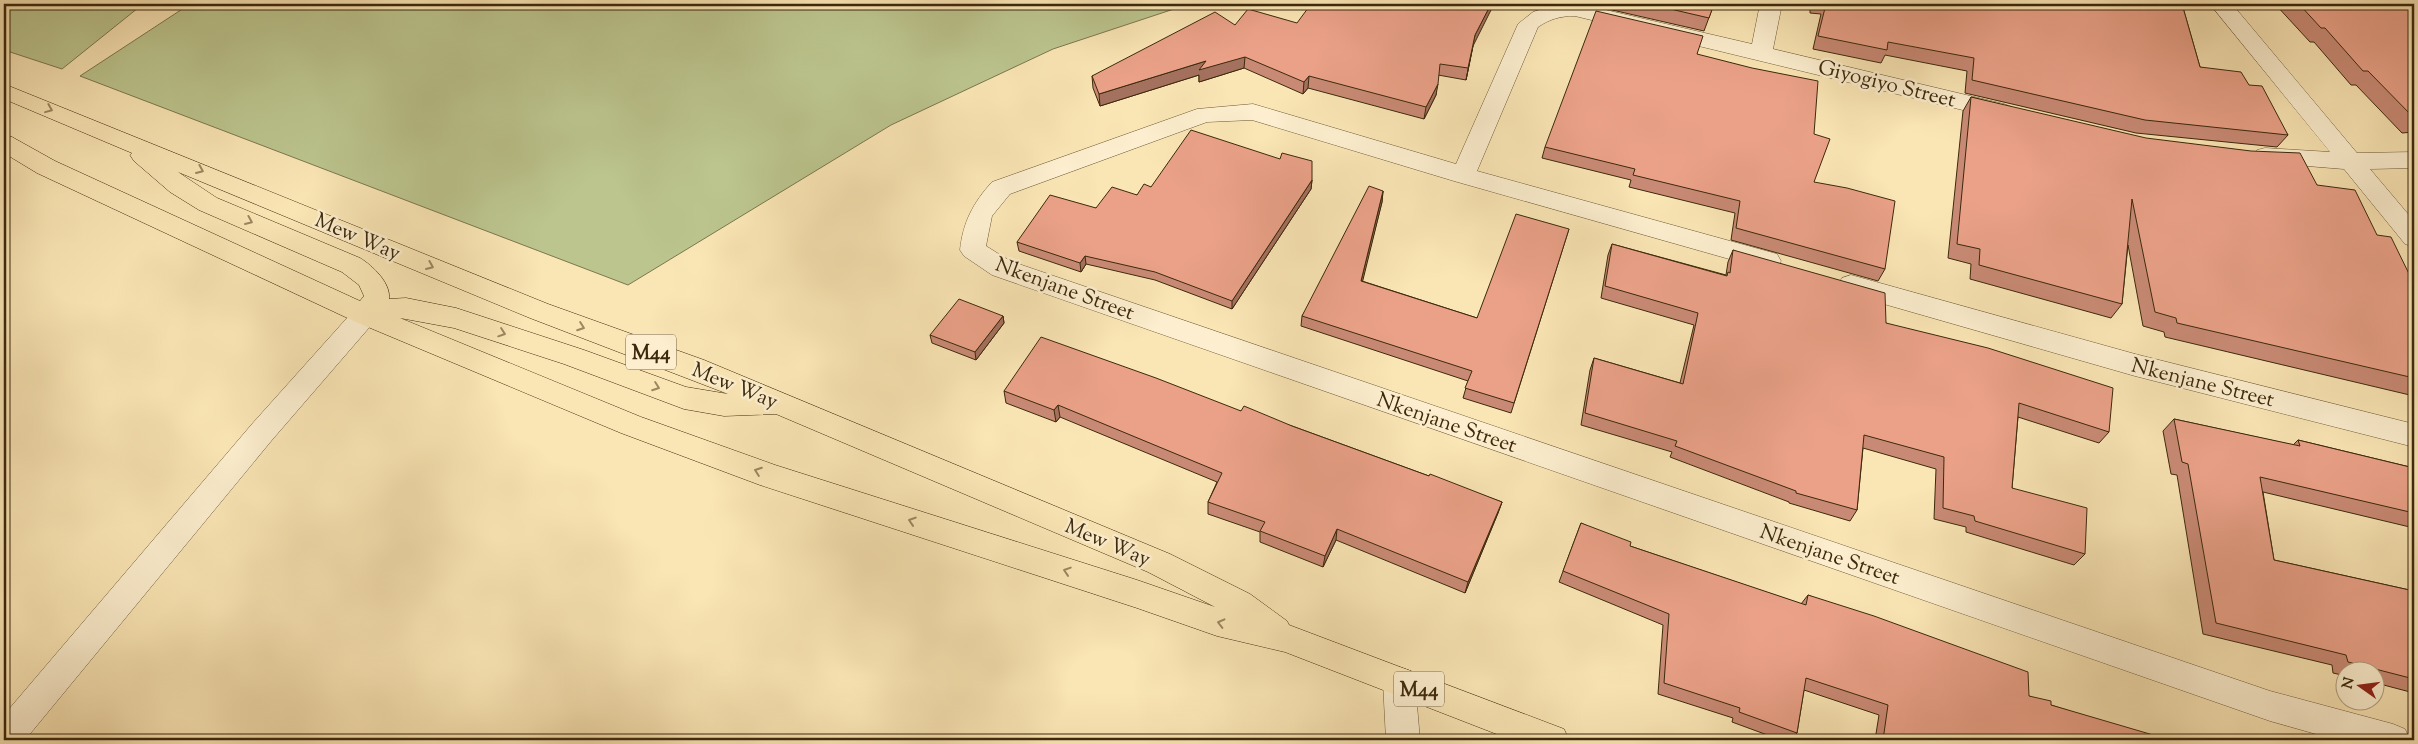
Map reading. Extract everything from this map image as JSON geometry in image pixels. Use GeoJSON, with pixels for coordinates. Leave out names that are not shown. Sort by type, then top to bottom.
{"type":"FeatureCollection","features":[{"type":"Feature","properties":{"kind":"main road","name":"Mew Way"},"geometry":{"type":"LineString","coordinates":[[4,91],[539,311],[694,368],[1159,563],[1239,604],[1286,638]]}},
{"type":"Feature","properties":{"kind":"main road"},"geometry":{"type":"LineString","coordinates":[[122,138],[179,186],[208,204],[351,265],[364,273],[373,282],[377,298],[365,315]]}},
{"type":"Feature","properties":{"kind":"main road","name":"Mew Way"},"geometry":{"type":"LineString","coordinates":[[4,143],[46,167],[169,222],[365,315],[631,425],[770,476],[1128,591],[1217,622],[1286,638],[1552,740]]}},
{"type":"Feature","properties":{"kind":"main road"},"geometry":{"type":"LineString","coordinates":[[365,315],[387,309],[406,308],[456,318],[574,357],[684,398],[724,405],[780,404]]}},
{"type":"Feature","properties":{"kind":"street"},"geometry":{"type":"LineString","coordinates":[[1761,53],[1771,4]]}},
{"type":"Feature","properties":{"kind":"street"},"geometry":{"type":"LineString","coordinates":[[2221,4],[2414,238]]}},
{"type":"Feature","properties":{"kind":"street","name":"Giyogiyo Street"},"geometry":{"type":"LineString","coordinates":[[1463,175],[1529,24],[1544,12],[1575,8],[2020,116]]}},
{"type":"Feature","properties":{"kind":"street","name":"Nkenjane Street"},"geometry":{"type":"LineString","coordinates":[[1789,267],[1463,175],[1253,112],[1205,114],[1001,188],[982,208],[974,226],[973,250],[1001,268],[1067,291],[2251,699],[2393,740]]}},
{"type":"Feature","properties":{"kind":"street"},"geometry":{"type":"LineString","coordinates":[[2241,154],[2350,161],[2414,160]]}},
{"type":"Feature","properties":{"kind":"street","name":"Nkenjane Street"},"geometry":{"type":"LineString","coordinates":[[1828,278],[2135,365],[2414,436]]}},
{"type":"Feature","properties":{"kind":"street"},"geometry":{"type":"LineString","coordinates":[[4,740],[262,432],[365,315]]}},
{"type":"Feature","properties":{"kind":"street"},"geometry":{"type":"LineString","coordinates":[[1398,682],[1403,740]]}},
{"type":"Feature","properties":{"kind":"green space"},"geometry":{"type":"Polygon","coordinates":[[[4,4],[143,4],[62,69],[4,50],[4,4]]]}},
{"type":"Feature","properties":{"kind":"green space"},"geometry":{"type":"Polygon","coordinates":[[[190,4],[1189,4],[1053,49],[891,125],[628,285],[80,76],[190,4]]]}},
{"type":"Feature","properties":{"kind":"building"},"geometry":{"type":"Polygon","coordinates":[[[1311,4],[1491,4],[1475,35],[1468,68],[1440,64],[1438,84],[1426,107],[1309,76],[1304,82],[1245,57],[1199,70],[1206,61],[1099,94],[1092,76],[1215,12],[1235,25],[1248,9],[1297,23],[1311,4]]]}},
{"type":"Feature","properties":{"kind":"building"},"geometry":{"type":"Polygon","coordinates":[[[1649,4],[1714,4],[1709,18],[1649,4]]]}},
{"type":"Feature","properties":{"kind":"building"},"geometry":{"type":"Polygon","coordinates":[[[1826,4],[2182,4],[2200,67],[2241,72],[2249,85],[2262,86],[2288,135],[2145,120],[1972,80],[1974,58],[1888,42],[1887,50],[1818,36],[1826,4]]]}},
{"type":"Feature","properties":{"kind":"building"},"geometry":{"type":"Polygon","coordinates":[[[2299,4],[2414,4],[2414,118],[2368,71],[2363,71],[2325,28],[2321,28],[2299,4]]]}},
{"type":"Feature","properties":{"kind":"building"},"geometry":{"type":"Polygon","coordinates":[[[1596,11],[1703,36],[1697,54],[1752,68],[1818,81],[1814,134],[1830,139],[1814,182],[1847,188],[1895,201],[1885,269],[1736,228],[1740,201],[1633,175],[1635,169],[1545,147],[1596,11]]]}},
{"type":"Feature","properties":{"kind":"building"},"geometry":{"type":"Polygon","coordinates":[[[1971,97],[2146,138],[2251,151],[2300,153],[2317,185],[2355,190],[2377,235],[2391,237],[2414,284],[2414,378],[2177,323],[2176,318],[2155,312],[2132,199],[2122,304],[1979,265],[1980,249],[1957,244],[1971,97]]]}},
{"type":"Feature","properties":{"kind":"building"},"geometry":{"type":"Polygon","coordinates":[[[1191,130],[1280,159],[1282,153],[1312,161],[1312,180],[1232,301],[1155,272],[1085,256],[1080,263],[1017,242],[1050,195],[1096,208],[1112,187],[1137,195],[1144,184],[1151,187],[1191,130]]]}},
{"type":"Feature","properties":{"kind":"building"},"geometry":{"type":"Polygon","coordinates":[[[1369,186],[1383,191],[1361,281],[1477,318],[1516,214],[1569,229],[1514,403],[1465,388],[1472,371],[1302,316],[1369,186]]]}},
{"type":"Feature","properties":{"kind":"building"},"geometry":{"type":"Polygon","coordinates":[[[1612,244],[1727,276],[1728,272],[1730,273],[1733,250],[1885,293],[1886,323],[1988,348],[2113,388],[2109,432],[2019,403],[2012,488],[2087,508],[2085,554],[1975,521],[1974,516],[1943,508],[1944,457],[1864,435],[1857,510],[1796,493],[1796,491],[1675,446],[1677,441],[1585,413],[1594,358],[1683,384],[1698,313],[1605,286],[1612,244]]]}},
{"type":"Feature","properties":{"kind":"building"},"geometry":{"type":"Polygon","coordinates":[[[959,299],[1003,316],[975,352],[930,335],[959,299]]]}},
{"type":"Feature","properties":{"kind":"building"},"geometry":{"type":"Polygon","coordinates":[[[1041,337],[1241,411],[1244,406],[1292,426],[1429,476],[1430,474],[1502,502],[1468,582],[1337,529],[1325,556],[1260,531],[1265,522],[1208,502],[1222,473],[1058,405],[1054,410],[1004,391],[1041,337]]]}},
{"type":"Feature","properties":{"kind":"building"},"geometry":{"type":"Polygon","coordinates":[[[2174,419],[2300,446],[2298,440],[2414,468],[2414,513],[2260,477],[2274,560],[2414,591],[2414,679],[2386,672],[2386,662],[2348,662],[2346,655],[2216,623],[2188,464],[2182,462],[2174,419]]]}},
{"type":"Feature","properties":{"kind":"building"},"geometry":{"type":"Polygon","coordinates":[[[1581,523],[1631,542],[1630,546],[1806,605],[1808,595],[1874,616],[2028,672],[2029,696],[2051,701],[2051,705],[2160,737],[2160,740],[1883,740],[1888,705],[1806,678],[1797,733],[1739,712],[1740,708],[1664,683],[1669,614],[1563,571],[1581,523]]]}}]}
